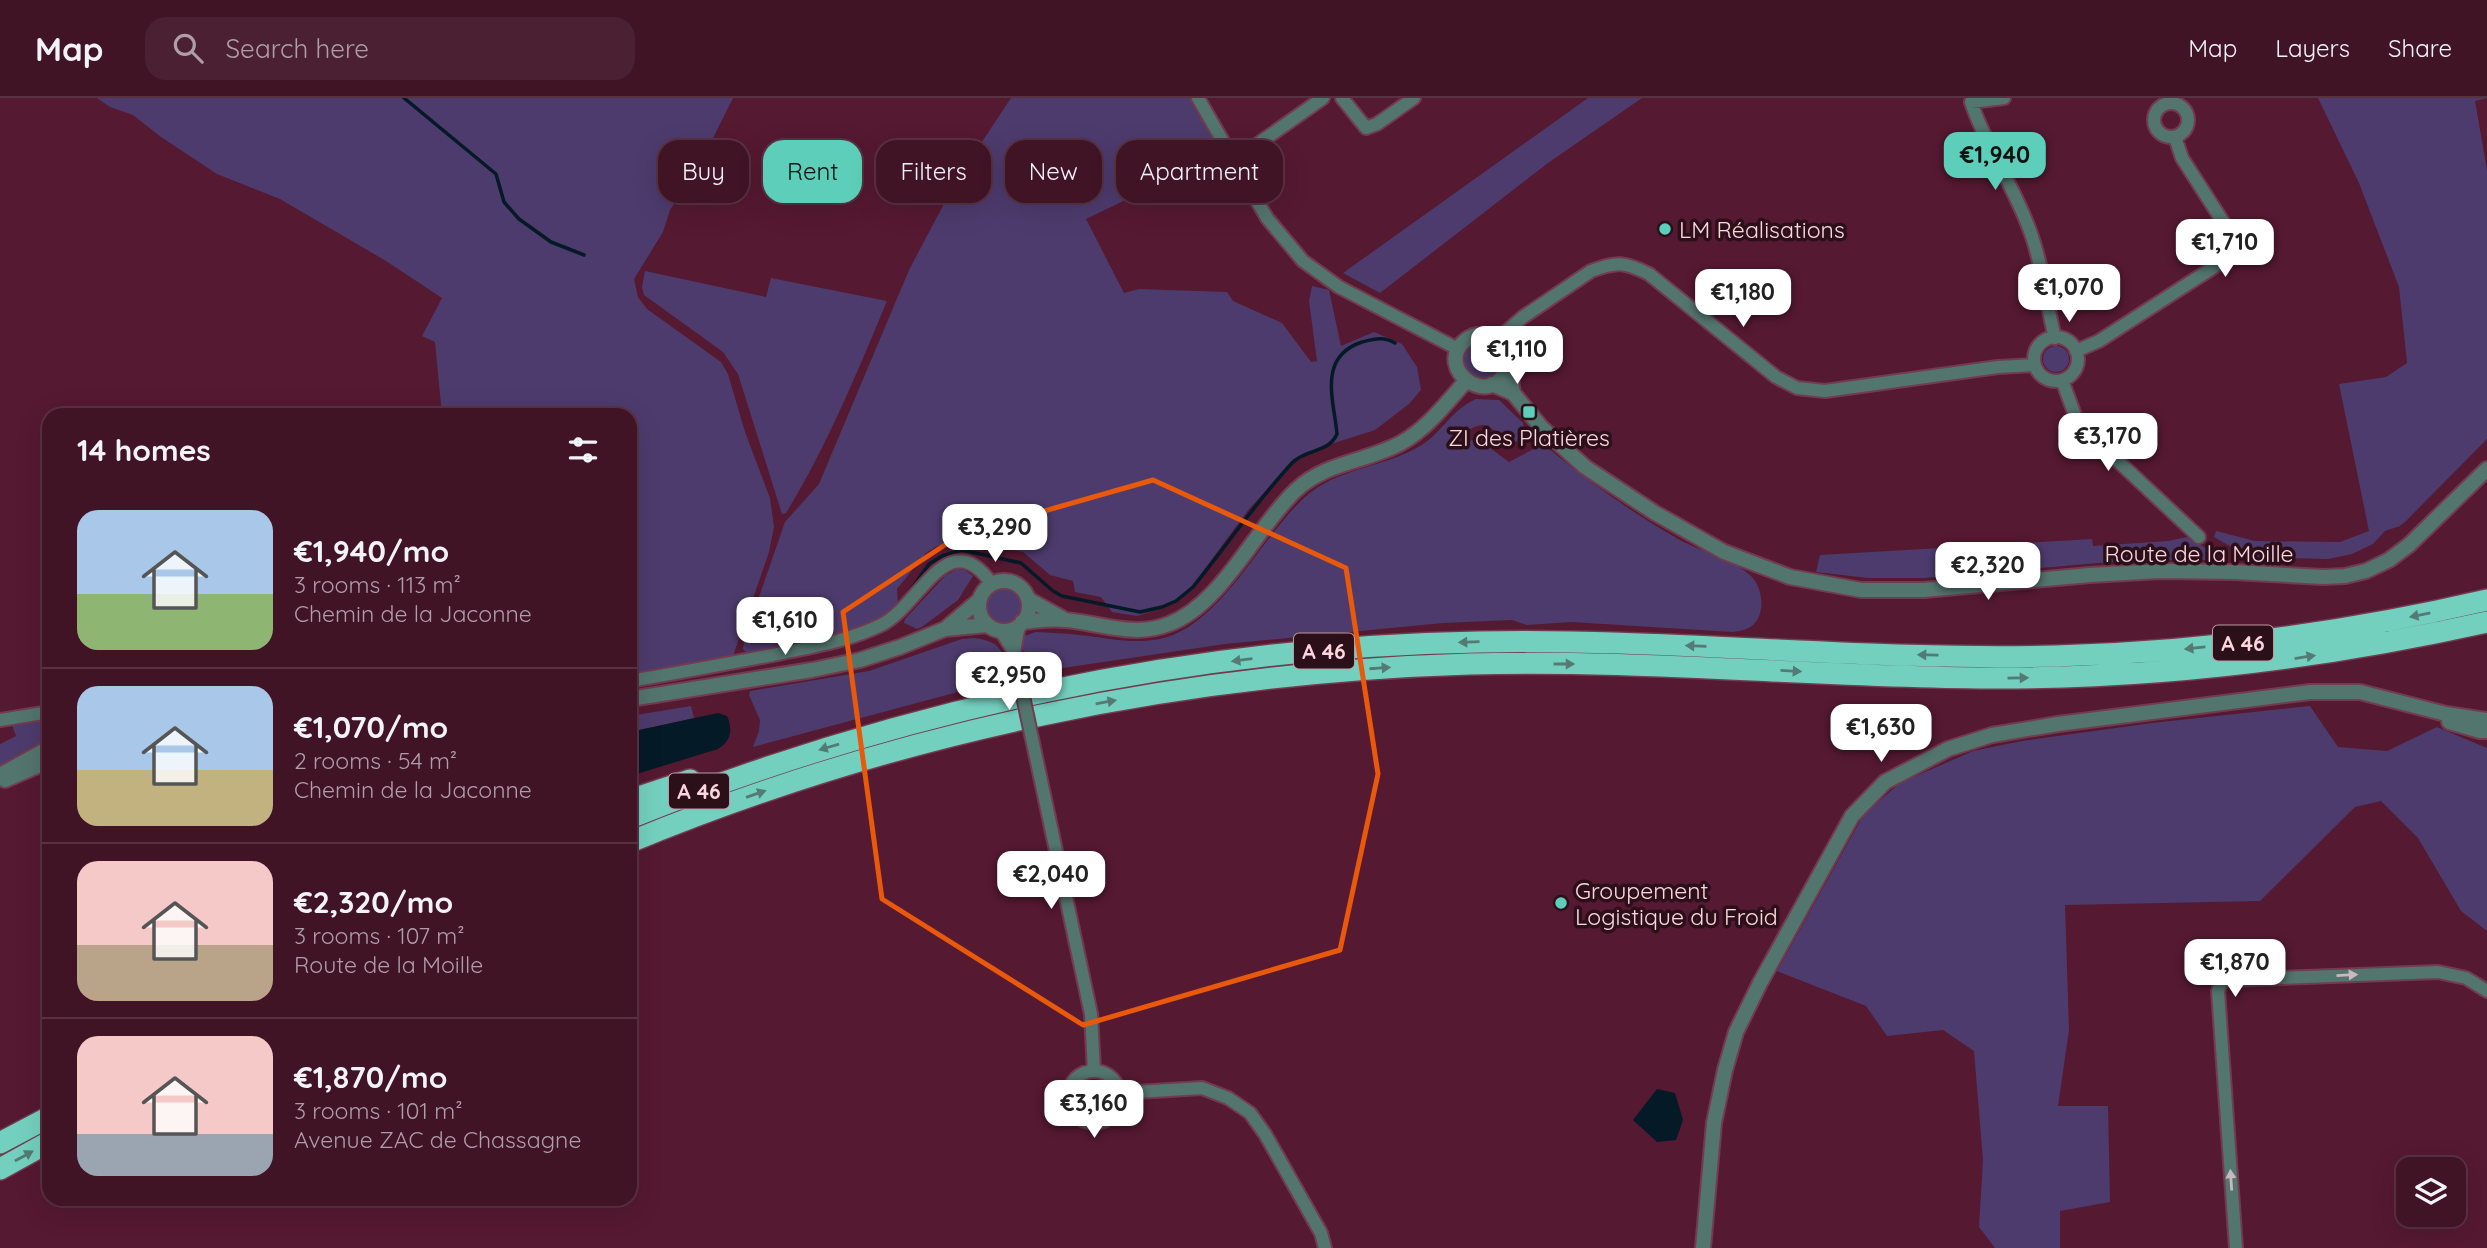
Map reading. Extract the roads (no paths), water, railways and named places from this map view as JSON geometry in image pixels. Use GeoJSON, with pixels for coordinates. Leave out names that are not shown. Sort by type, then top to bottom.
{"type":"FeatureCollection","features":[{"type":"Feature","properties":{"kind":"highway","name":"A 46"},"geometry":{"type":"LineString","coordinates":[[637,815],[768,767],[891,730],[1036,693],[1164,671],[1323,651],[1461,643],[1538,642],[1969,656],[2117,653],[2294,637],[2394,621],[2487,600]]}},
{"type":"Feature","properties":{"kind":"highway","name":"A 46"},"geometry":{"type":"LineString","coordinates":[[637,839],[818,773],[982,728],[1115,701],[1291,676],[1406,667],[1530,663],[1931,677],[2115,676],[2298,658],[2399,641],[2487,622]]}},
{"type":"Feature","properties":{"kind":"highway"},"geometry":{"type":"LineString","coordinates":[[637,798],[753,760],[768,767]]}},
{"type":"Feature","properties":{"kind":"highway"},"geometry":{"type":"LineString","coordinates":[[637,854],[687,832],[692,817]]}},
{"type":"Feature","properties":{"kind":"highway"},"geometry":{"type":"LineString","coordinates":[[0,1143],[42,1120]]}},
{"type":"Feature","properties":{"kind":"highway"},"geometry":{"type":"LineString","coordinates":[[0,1169],[42,1146]]}},
{"type":"Feature","properties":{"kind":"street"},"geometry":{"type":"LineString","coordinates":[[1198,98],[1223,140]]}},
{"type":"Feature","properties":{"kind":"street"},"geometry":{"type":"LineString","coordinates":[[1263,140],[1322,98]]}},
{"type":"Feature","properties":{"kind":"street"},"geometry":{"type":"LineString","coordinates":[[1342,98],[1366,128],[1377,124],[1414,98]]}},
{"type":"Feature","properties":{"kind":"street"},"geometry":{"type":"LineString","coordinates":[[2004,98],[1970,100],[1978,124],[2017,198],[2032,234],[2055,338]]}},
{"type":"Feature","properties":{"kind":"street"},"geometry":{"type":"LineString","coordinates":[[2161,101],[2175,103],[2188,115],[2188,126],[2180,135],[2175,137],[2160,133],[2154,124],[2161,101]]}},
{"type":"Feature","properties":{"kind":"street"},"geometry":{"type":"LineString","coordinates":[[2076,351],[2099,341],[2194,281],[2214,267],[2225,249],[2227,228],[2182,158],[2175,137]]}},
{"type":"Feature","properties":{"kind":"street"},"geometry":{"type":"LineString","coordinates":[[1259,203],[1267,218],[1303,261],[1339,287],[1458,349]]}},
{"type":"Feature","properties":{"kind":"street"},"geometry":{"type":"LineString","coordinates":[[1497,339],[1523,317],[1591,271],[1604,266],[1626,264],[1649,274],[1776,377],[1797,388],[1825,391],[1991,368],[2035,365]]}},
{"type":"Feature","properties":{"kind":"street"},"geometry":{"type":"LineString","coordinates":[[1508,363],[1503,376],[1492,384],[1479,386],[1466,381],[1457,367],[1458,349],[1476,335],[1491,335],[1497,339],[1504,345],[1508,363],[1513,393]]}},
{"type":"Feature","properties":{"kind":"street"},"geometry":{"type":"LineString","coordinates":[[2055,338],[2070,343],[2076,351],[2075,370],[2062,380],[2055,381],[2042,376],[2035,365],[2034,357],[2041,344],[2055,338]]}},
{"type":"Feature","properties":{"kind":"street"},"geometry":{"type":"LineString","coordinates":[[2062,380],[2076,418],[2088,433],[2199,537]]}},
{"type":"Feature","properties":{"kind":"street"},"geometry":{"type":"LineString","coordinates":[[1021,624],[1064,620],[1134,631],[1156,628],[1187,615],[1207,598],[1287,499],[1306,481],[1329,468],[1387,449],[1408,439],[1423,428],[1466,381]]}},
{"type":"Feature","properties":{"kind":"street","name":"Route de la Moille"},"geometry":{"type":"LineString","coordinates":[[1492,384],[1513,393],[1542,428],[1585,467],[1655,513],[1724,552],[1781,574],[1861,590],[1924,590],[2161,571],[2345,576],[2377,566],[2409,545],[2487,469]]}},
{"type":"Feature","properties":{"kind":"street"},"geometry":{"type":"LineString","coordinates":[[637,680],[738,662],[858,635],[885,623],[905,607],[931,577],[949,562],[970,562],[982,570],[991,583]]}},
{"type":"Feature","properties":{"kind":"street"},"geometry":{"type":"LineString","coordinates":[[945,629],[978,601],[991,583],[1009,581],[1017,584],[1028,599],[1064,620]]}},
{"type":"Feature","properties":{"kind":"street"},"geometry":{"type":"LineString","coordinates":[[637,698],[838,666],[891,650],[945,629],[987,625],[1001,631],[1009,631],[1021,624],[1028,615],[1028,599]]}},
{"type":"Feature","properties":{"kind":"street"},"geometry":{"type":"LineString","coordinates":[[978,601],[979,612],[987,625]]}},
{"type":"Feature","properties":{"kind":"street"},"geometry":{"type":"LineString","coordinates":[[1014,652],[1021,624]]}},
{"type":"Feature","properties":{"kind":"street"},"geometry":{"type":"LineString","coordinates":[[1001,631],[1014,652],[1091,1014],[1094,1071]]}},
{"type":"Feature","properties":{"kind":"street"},"geometry":{"type":"LineString","coordinates":[[1703,1248],[1714,1123],[1736,1032],[1852,816],[1885,782],[1948,749],[1992,735],[2310,692],[2360,692],[2399,702],[2446,721],[2485,729]]}},
{"type":"Feature","properties":{"kind":"street"},"geometry":{"type":"LineString","coordinates":[[0,720],[42,713]]}},
{"type":"Feature","properties":{"kind":"street"},"geometry":{"type":"LineString","coordinates":[[0,775],[42,752]]}},
{"type":"Feature","properties":{"kind":"street"},"geometry":{"type":"LineString","coordinates":[[0,782],[42,764]]}},
{"type":"Feature","properties":{"kind":"street"},"geometry":{"type":"LineString","coordinates":[[2236,1248],[2218,992],[2221,982],[2438,972],[2466,978],[2487,991]]}},
{"type":"Feature","properties":{"kind":"street"},"geometry":{"type":"LineString","coordinates":[[1094,1071],[1111,1077],[1120,1093],[1116,1111],[1108,1120],[1096,1124],[1084,1122],[1074,1114],[1068,1103],[1071,1085],[1085,1073],[1094,1071]]}},
{"type":"Feature","properties":{"kind":"street"},"geometry":{"type":"LineString","coordinates":[[1120,1093],[1202,1088],[1228,1098],[1250,1113],[1265,1134],[1321,1233],[1325,1248]]}},
{"type":"Feature","properties":{"kind":"water"},"geometry":{"type":"Polygon","coordinates":[[[718,713],[727,716],[730,726],[728,739],[718,749],[637,774],[637,730],[718,713]]]}},
{"type":"Feature","properties":{"kind":"water"},"geometry":{"type":"Polygon","coordinates":[[[1657,1089],[1675,1093],[1683,1120],[1676,1140],[1657,1142],[1633,1120],[1657,1089]]]}},
{"type":"Feature","properties":{"kind":"waterway"},"geometry":{"type":"LineString","coordinates":[[404,98],[496,174],[504,202],[519,219],[551,242],[584,255]]}},
{"type":"Feature","properties":{"kind":"waterway"},"geometry":{"type":"LineString","coordinates":[[907,595],[929,564],[942,556],[962,550],[1021,563],[1062,596],[1140,612],[1176,601],[1193,587],[1292,463],[1333,440],[1337,434],[1332,381],[1339,358],[1348,349],[1362,342],[1383,339],[1395,343]]}},
{"type":"Feature","properties":{"kind":"place","name":"LM Réalisations"},"geometry":{"type":"Point","coordinates":[1665,229]}},
{"type":"Feature","properties":{"kind":"place","name":"ZI des Platières"},"geometry":{"type":"Point","coordinates":[1529,412]}},
{"type":"Feature","properties":{"kind":"place","name":"Groupement Logistique du Froid"},"geometry":{"type":"Point","coordinates":[1561,903]}}]}
